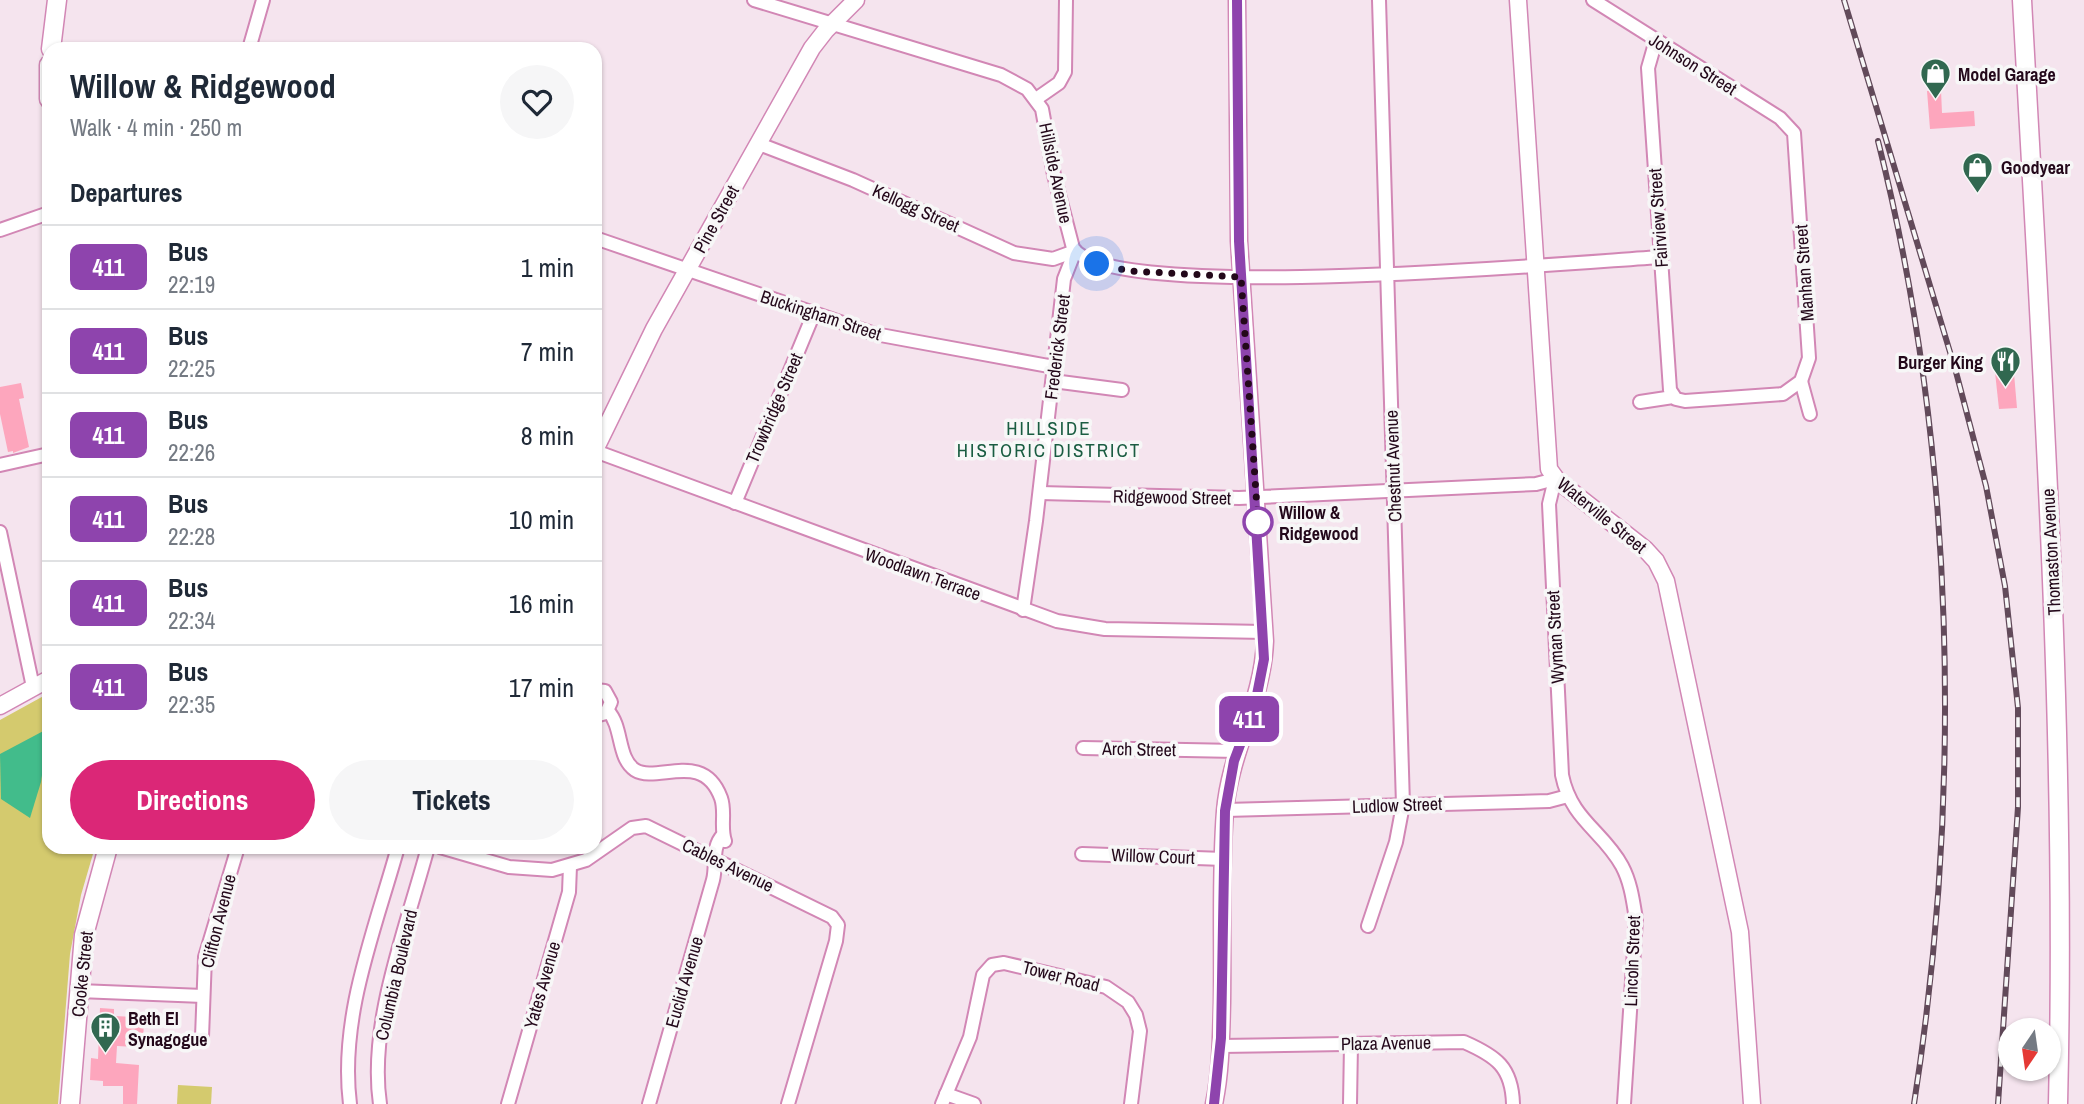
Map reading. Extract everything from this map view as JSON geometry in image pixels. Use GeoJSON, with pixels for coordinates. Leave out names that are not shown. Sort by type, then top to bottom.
{"type":"FeatureCollection","features":[{"type":"Feature","properties":{"kind":"main road"},"geometry":{"type":"LineString","coordinates":[[52,42],[57,0]]}},
{"type":"Feature","properties":{"kind":"main road","name":"Thomaston Avenue"},"geometry":{"type":"LineString","coordinates":[[2021,0],[2058,705],[2061,846],[2058,1104]]}},
{"type":"Feature","properties":{"kind":"main road","name":"Cooke Street"},"geometry":{"type":"LineString","coordinates":[[70,1104],[87,922],[106,854]]}},
{"type":"Feature","properties":{"kind":"street"},"geometry":{"type":"LineString","coordinates":[[251,42],[263,0]]}},
{"type":"Feature","properties":{"kind":"street","name":"Hillside Avenue"},"geometry":{"type":"LineString","coordinates":[[754,0],[1006,77],[1027,89],[1044,113],[1054,175],[1075,251]]}},
{"type":"Feature","properties":{"kind":"street","name":"Pine Street"},"geometry":{"type":"LineString","coordinates":[[602,437],[654,329],[812,48],[832,23],[856,0]]}},
{"type":"Feature","properties":{"kind":"street"},"geometry":{"type":"LineString","coordinates":[[1036,99],[1059,83],[1065,72],[1066,0]]}},
{"type":"Feature","properties":{"kind":"street"},"geometry":{"type":"LineString","coordinates":[[1214,1104],[1221,1046],[1226,810],[1237,751],[1255,705],[1262,675],[1265,632],[1241,277],[1237,0]]}},
{"type":"Feature","properties":{"kind":"street","name":"Chestnut Avenue"},"geometry":{"type":"LineString","coordinates":[[1368,926],[1396,842],[1403,805],[1379,0]]}},
{"type":"Feature","properties":{"kind":"street","name":"Waterville Street"},"geometry":{"type":"LineString","coordinates":[[1518,0],[1548,464],[1555,479],[1645,549],[1656,561],[1666,581],[1740,932],[1752,1104]]}},
{"type":"Feature","properties":{"kind":"street","name":"Johnson Street"},"geometry":{"type":"LineString","coordinates":[[1593,0],[1780,118],[1792,129]]}},
{"type":"Feature","properties":{"kind":"street","name":"Fairview Street"},"geometry":{"type":"LineString","coordinates":[[1656,40],[1648,68],[1668,378],[1673,397]]}},
{"type":"Feature","properties":{"kind":"street","name":"Manhan Street"},"geometry":{"type":"LineString","coordinates":[[1792,129],[1796,143],[1809,354],[1801,381],[1810,414]]}},
{"type":"Feature","properties":{"kind":"street","name":"Kellogg Street"},"geometry":{"type":"LineString","coordinates":[[759,144],[853,180],[1014,253],[1053,258],[1075,251]]}},
{"type":"Feature","properties":{"kind":"street"},"geometry":{"type":"LineString","coordinates":[[0,230],[42,215]]}},
{"type":"Feature","properties":{"kind":"street","name":"Buckingham Street"},"geometry":{"type":"LineString","coordinates":[[602,240],[876,334],[1054,367]]}},
{"type":"Feature","properties":{"kind":"street"},"geometry":{"type":"LineString","coordinates":[[1075,251],[1097,264],[1130,271],[1241,277],[1387,274],[1661,257]]}},
{"type":"Feature","properties":{"kind":"street","name":"Frederick Street"},"geometry":{"type":"LineString","coordinates":[[1023,610],[1040,493],[1065,279],[1075,251]]}},
{"type":"Feature","properties":{"kind":"street","name":"Trowbridge Street"},"geometry":{"type":"LineString","coordinates":[[735,503],[814,313]]}},
{"type":"Feature","properties":{"kind":"street"},"geometry":{"type":"LineString","coordinates":[[1053,381],[1122,390]]}},
{"type":"Feature","properties":{"kind":"street"},"geometry":{"type":"LineString","coordinates":[[1640,402],[1673,397],[1685,401],[1773,396],[1788,392],[1801,381]]}},
{"type":"Feature","properties":{"kind":"street","name":"Woodlawn Terrace"},"geometry":{"type":"LineString","coordinates":[[602,454],[1057,621],[1094,628],[1265,632]]}},
{"type":"Feature","properties":{"kind":"street"},"geometry":{"type":"LineString","coordinates":[[0,465],[42,456]]}},
{"type":"Feature","properties":{"kind":"street","name":"Ridgewood Street"},"geometry":{"type":"LineString","coordinates":[[1040,493],[1256,497],[1536,484],[1555,479]]}},
{"type":"Feature","properties":{"kind":"street","name":"Wyman Street"},"geometry":{"type":"LineString","coordinates":[[1555,479],[1549,504],[1561,769],[1568,796]]}},
{"type":"Feature","properties":{"kind":"street"},"geometry":{"type":"LineString","coordinates":[[0,531],[33,687]]}},
{"type":"Feature","properties":{"kind":"street"},"geometry":{"type":"LineString","coordinates":[[0,706],[42,682]]}},
{"type":"Feature","properties":{"kind":"street"},"geometry":{"type":"LineString","coordinates":[[602,690],[609,695],[611,702],[602,712]]}},
{"type":"Feature","properties":{"kind":"street","name":"Euclid Avenue"},"geometry":{"type":"LineString","coordinates":[[602,714],[615,720],[626,758],[634,769],[647,773],[689,770],[712,784],[723,805],[723,852],[717,860],[649,1104]]}},
{"type":"Feature","properties":{"kind":"street","name":"Arch Street"},"geometry":{"type":"LineString","coordinates":[[1083,748],[1237,751]]}},
{"type":"Feature","properties":{"kind":"street","name":"Ludlow Street"},"geometry":{"type":"LineString","coordinates":[[1226,810],[1549,800],[1568,796]]}},
{"type":"Feature","properties":{"kind":"street","name":"Lincoln Street"},"geometry":{"type":"LineString","coordinates":[[1568,796],[1575,811],[1621,865],[1632,893],[1636,919],[1624,1104]]}},
{"type":"Feature","properties":{"kind":"street","name":"Cables Avenue"},"geometry":{"type":"LineString","coordinates":[[602,851],[632,828],[642,826],[656,830],[826,914],[837,924],[836,941],[788,1104]]}},
{"type":"Feature","properties":{"kind":"street","name":"Clifton Avenue"},"geometry":{"type":"LineString","coordinates":[[202,1038],[205,957],[235,854]]}},
{"type":"Feature","properties":{"kind":"street","name":"Columbia Boulevard"},"geometry":{"type":"LineString","coordinates":[[350,1104],[348,1068],[352,1019],[396,854]]}},
{"type":"Feature","properties":{"kind":"street","name":"Columbia Boulevard"},"geometry":{"type":"LineString","coordinates":[[380,1104],[377,1069],[381,1024],[426,854]]}},
{"type":"Feature","properties":{"kind":"street","name":"Cables Avenue"},"geometry":{"type":"LineString","coordinates":[[465,854],[520,869],[541,871],[570,866],[598,854]]}},
{"type":"Feature","properties":{"kind":"street","name":"Willow Court"},"geometry":{"type":"LineString","coordinates":[[1083,854],[1224,859]]}},
{"type":"Feature","properties":{"kind":"street","name":"Yates Avenue"},"geometry":{"type":"LineString","coordinates":[[508,1104],[569,892],[570,866]]}},
{"type":"Feature","properties":{"kind":"street","name":"Tower Road"},"geometry":{"type":"LineString","coordinates":[[944,1099],[970,1037],[983,975],[992,965],[1004,963],[1098,984],[1113,990],[1128,1002],[1136,1015],[1140,1031],[1131,1104]]}},
{"type":"Feature","properties":{"kind":"street"},"geometry":{"type":"LineString","coordinates":[[79,991],[202,996]]}},
{"type":"Feature","properties":{"kind":"street","name":"Plaza Avenue"},"geometry":{"type":"LineString","coordinates":[[1221,1046],[1465,1042],[1492,1055],[1509,1076],[1513,1104]]}},
{"type":"Feature","properties":{"kind":"street"},"geometry":{"type":"LineString","coordinates":[[1350,1104],[1351,1044]]}},
{"type":"Feature","properties":{"kind":"street"},"geometry":{"type":"LineString","coordinates":[[944,1099],[974,1104]]}},
{"type":"Feature","properties":{"kind":"shaded area"},"geometry":{"type":"Polygon","coordinates":[[[42,697],[42,854],[93,854],[81,895],[70,954],[58,1104],[0,1104],[0,720],[42,697]]]}},
{"type":"Feature","properties":{"kind":"shaded area"},"geometry":{"type":"Polygon","coordinates":[[[42,732],[42,775],[30,818],[1,799],[0,754],[42,732]]]}},
{"type":"Feature","properties":{"kind":"shaded area"},"geometry":{"type":"Polygon","coordinates":[[[178,1085],[212,1087],[211,1104],[177,1104],[178,1085]]]}},
{"type":"Feature","properties":{"kind":"building","name":"Model Garage"},"geometry":{"type":"Polygon","coordinates":[[[1941,90],[1942,113],[1974,111],[1975,126],[1930,129],[1927,91],[1941,90]]]}},
{"type":"Feature","properties":{"kind":"building","name":"Burger King"},"geometry":{"type":"Polygon","coordinates":[[[2013,362],[2017,408],[1999,409],[1994,363],[2013,362]]]}},
{"type":"Feature","properties":{"kind":"building"},"geometry":{"type":"Polygon","coordinates":[[[21,383],[24,398],[19,399],[29,447],[13,453],[8,452],[0,414],[0,387],[21,383]]]}},
{"type":"Feature","properties":{"kind":"building","name":"Beth El Synagogue"},"geometry":{"type":"Polygon","coordinates":[[[100,1008],[114,1009],[114,1016],[144,1020],[143,1043],[135,1042],[135,1047],[117,1046],[116,1063],[139,1065],[137,1104],[123,1104],[123,1086],[103,1086],[103,1081],[90,1080],[91,1058],[98,1059],[100,1008]]]}},
{"type":"Feature","properties":{"kind":"railway"},"geometry":{"type":"LineString","coordinates":[[1844,0],[1956,372],[1986,486],[2005,586],[2018,708],[2018,807],[1998,1104]]}},
{"type":"Feature","properties":{"kind":"railway"},"geometry":{"type":"LineString","coordinates":[[1878,141],[1904,258],[1923,378],[1937,499],[1944,621],[1945,743],[1940,865],[1930,985],[1914,1104]]}},
{"type":"Feature","properties":{"kind":"bus line","name":"411"},"geometry":{"type":"LineString","coordinates":[[1214,1104],[1221,1038],[1225,811],[1234,761],[1255,705],[1262,675],[1265,632],[1239,241],[1237,0]]}},
{"type":"Feature","properties":{"kind":"place","name":"Model Garage"},"geometry":{"type":"Point","coordinates":[1935,101]}},
{"type":"Feature","properties":{"kind":"place","name":"Goodyear"},"geometry":{"type":"Point","coordinates":[1978,194]}},
{"type":"Feature","properties":{"kind":"place","name":"Burger King"},"geometry":{"type":"Point","coordinates":[2006,389]}},
{"type":"Feature","properties":{"kind":"place","name":"Willow & Ridgewood"},"geometry":{"type":"Point","coordinates":[1258,522]}},
{"type":"Feature","properties":{"kind":"place","name":"Beth El Synagogue"},"geometry":{"type":"Point","coordinates":[105,1055]}},
{"type":"Feature","properties":{"kind":"district","name":"HILLSIDE HISTORIC DISTRICT"},"geometry":{"type":"Point","coordinates":[1049,439]}},
{"type":"Feature","properties":{"kind":"route"},"geometry":{"type":"LineString","coordinates":[[1097,264],[1130,271],[1241,277],[1258,522]]}}]}
